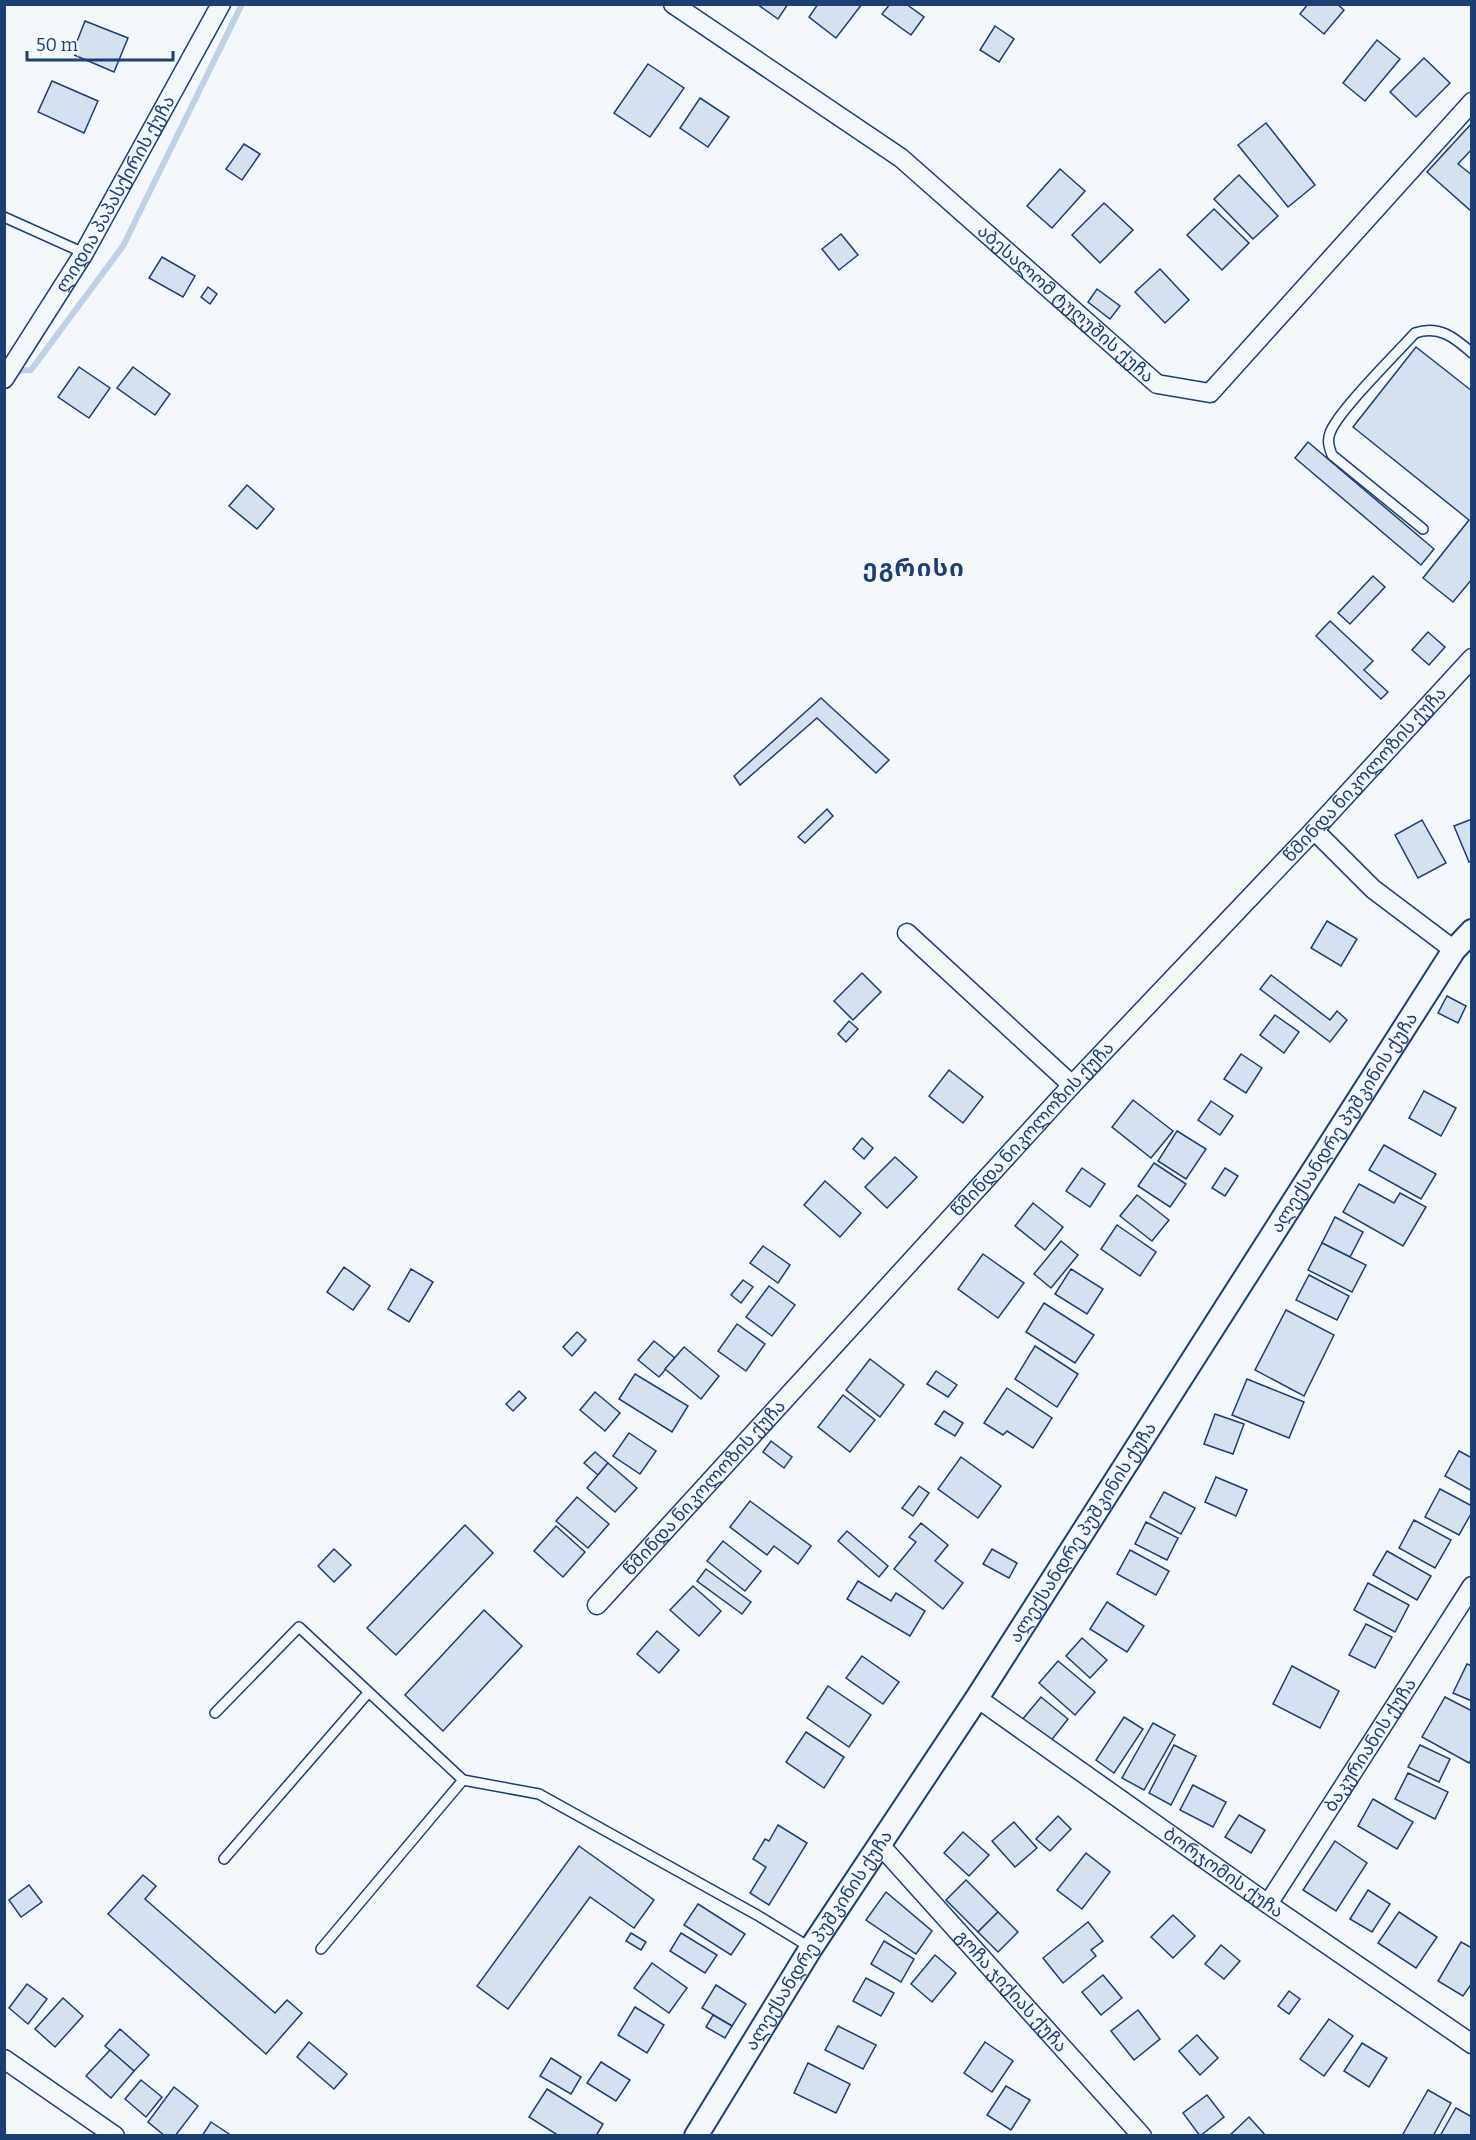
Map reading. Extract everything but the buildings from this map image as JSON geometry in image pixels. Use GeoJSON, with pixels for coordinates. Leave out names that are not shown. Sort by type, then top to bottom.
{"type":"FeatureCollection","features":[{"type":"Feature","properties":{"kind":"street","name":"ლიდია პაპასქირის ქუჩა"},"geometry":{"type":"LineString","coordinates":[[4,379],[84,253],[221,4]]}},
{"type":"Feature","properties":{"kind":"street","name":"აბესალომ ტუღუშის ქუჩა"},"geometry":{"type":"LineString","coordinates":[[673,4],[901,158],[1157,384],[1210,393],[1472,102]]}},
{"type":"Feature","properties":{"kind":"street","name":"წმინდა ნიკოლოზის ქუჩა"},"geometry":{"type":"LineString","coordinates":[[597,1605],[1072,1085],[1314,830],[1472,657]]}},
{"type":"Feature","properties":{"kind":"street"},"geometry":{"type":"LineString","coordinates":[[1314,830],[1373,889],[1454,950]]}},
{"type":"Feature","properties":{"kind":"street","name":"ალექსანდრე პუშკინის ქუჩა"},"geometry":{"type":"LineString","coordinates":[[701,2132],[811,1948],[977,1698],[1454,950],[1472,931]]}},
{"type":"Feature","properties":{"kind":"street"},"geometry":{"type":"LineString","coordinates":[[907,933],[1072,1085]]}},
{"type":"Feature","properties":{"kind":"street","name":"ბაკურიანის ქუჩა"},"geometry":{"type":"LineString","coordinates":[[1268,1905],[1472,1586]]}},
{"type":"Feature","properties":{"kind":"street","name":"ბორჯომის ქუჩა"},"geometry":{"type":"LineString","coordinates":[[977,1698],[1268,1905],[1472,2044]]}},
{"type":"Feature","properties":{"kind":"street","name":"გოჩა ჯიქიას ქუჩა"},"geometry":{"type":"LineString","coordinates":[[880,1846],[1142,2136]]}},
{"type":"Feature","properties":{"kind":"street"},"geometry":{"type":"LineString","coordinates":[[4,2059],[115,2136]]}},
{"type":"Feature","properties":{"kind":"lane"},"geometry":{"type":"LineString","coordinates":[[4,218],[84,253]]}},
{"type":"Feature","properties":{"kind":"lane"},"geometry":{"type":"LineString","coordinates":[[1423,529],[1332,455],[1328,445],[1330,431],[1415,333],[1428,329],[1440,331],[1456,339],[1472,353]]}},
{"type":"Feature","properties":{"kind":"lane"},"geometry":{"type":"LineString","coordinates":[[215,1713],[299,1627],[463,1780],[539,1794],[757,1915],[811,1948]]}},
{"type":"Feature","properties":{"kind":"lane"},"geometry":{"type":"LineString","coordinates":[[224,1859],[368,1693]]}},
{"type":"Feature","properties":{"kind":"lane"},"geometry":{"type":"LineString","coordinates":[[321,1949],[463,1780]]}},
{"type":"Feature","properties":{"kind":"waterway"},"geometry":{"type":"LineString","coordinates":[[12,371],[31,370],[123,246],[242,4]]}},
{"type":"Feature","properties":{"kind":"district","name":"ეგრისი"},"geometry":{"type":"Point","coordinates":[914,568]}}]}
